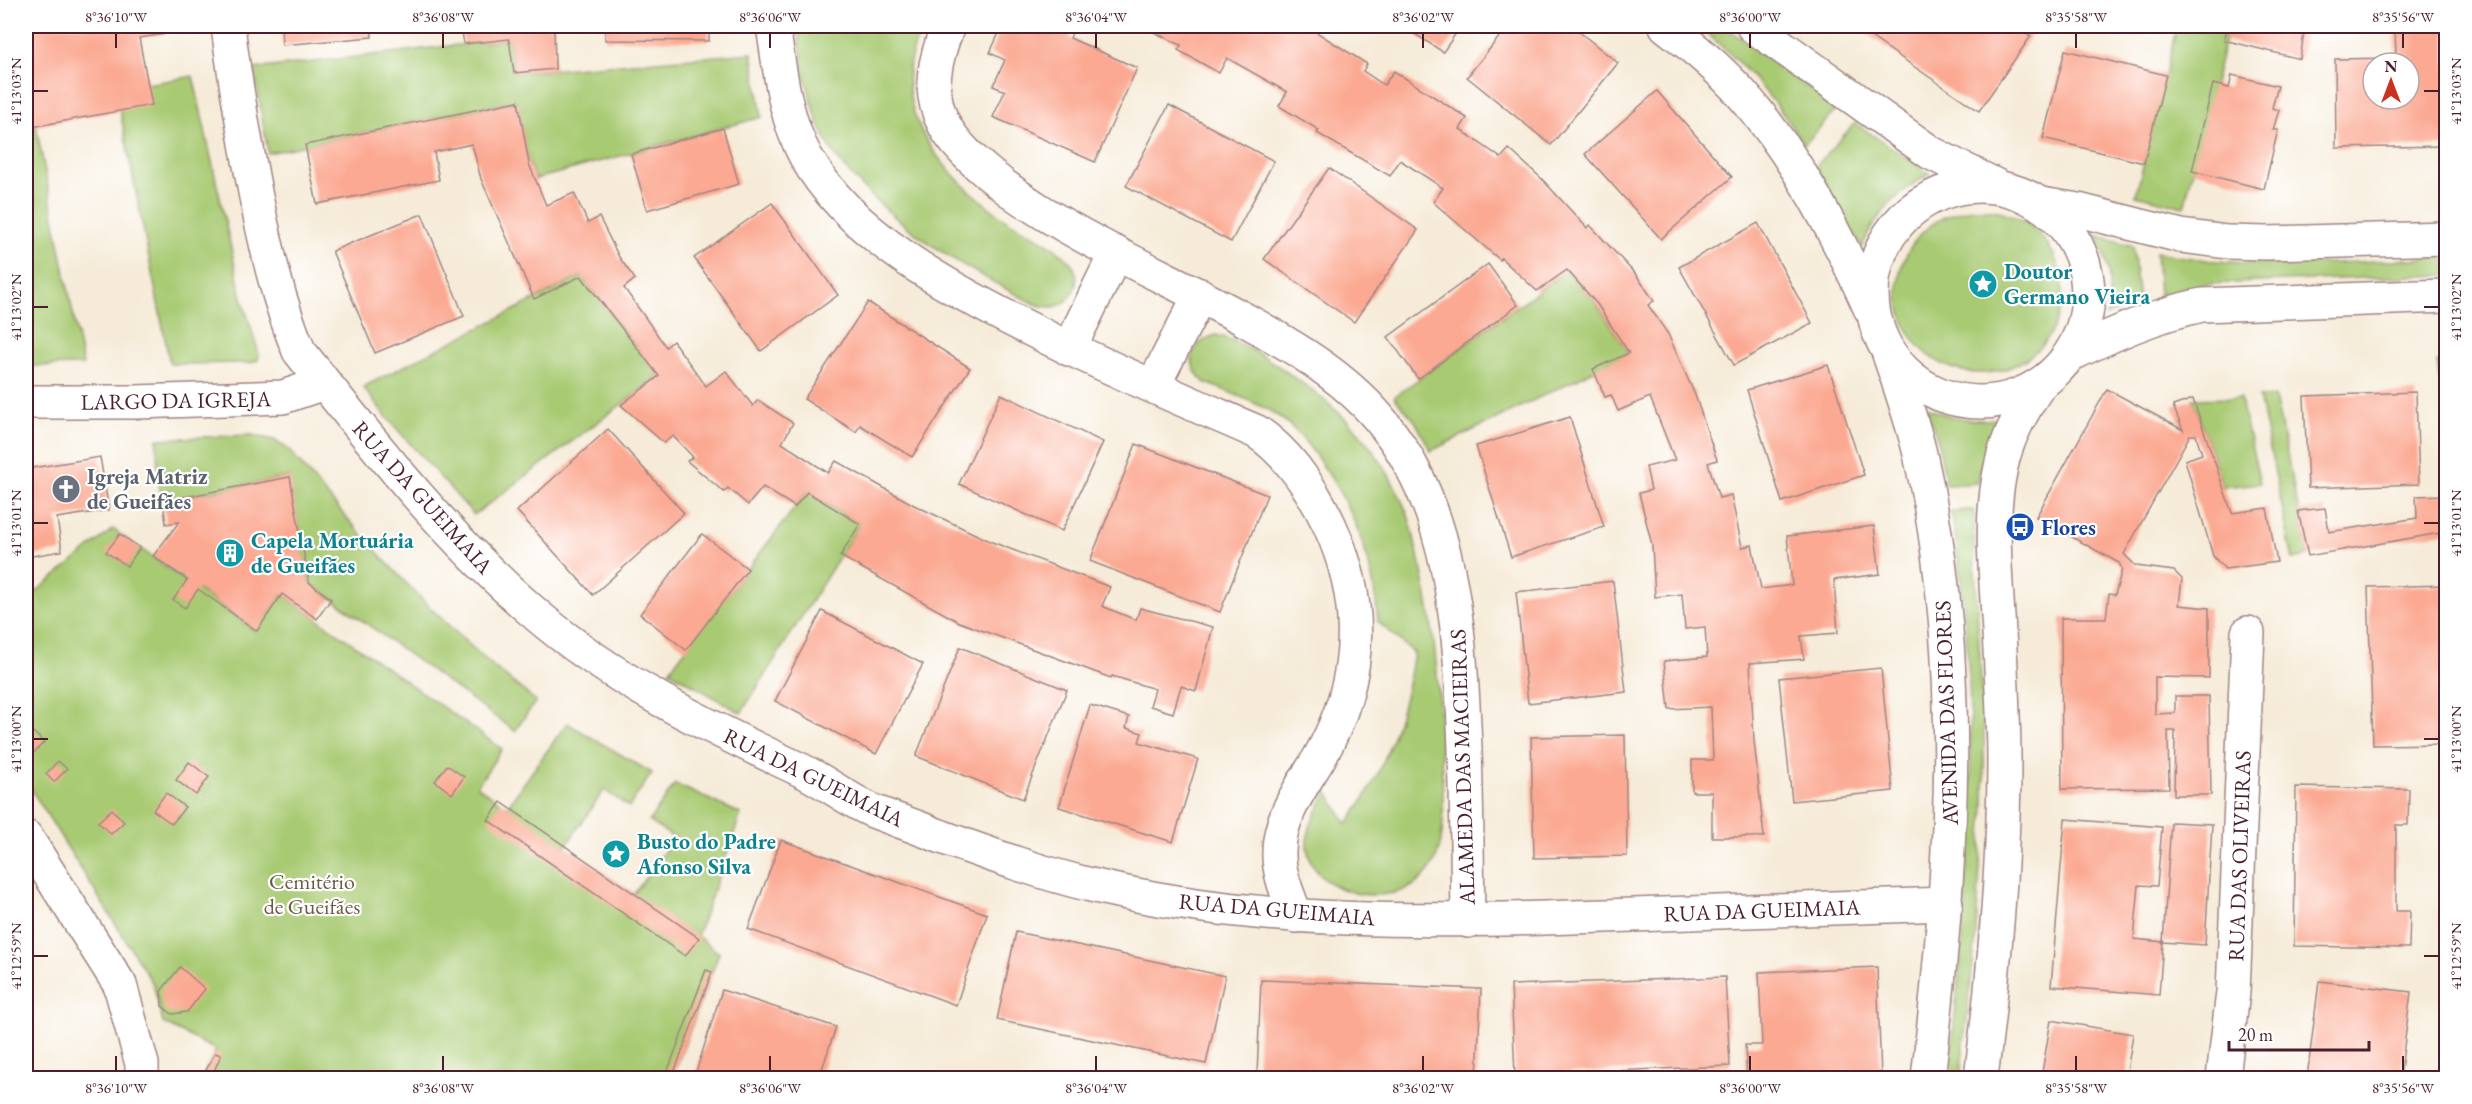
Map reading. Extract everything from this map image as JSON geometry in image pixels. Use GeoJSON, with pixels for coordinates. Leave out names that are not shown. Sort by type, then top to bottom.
{"type":"FeatureCollection","features":[{"type":"Feature","properties":{"kind":"street","name":"RUA DA GUEIMAIA"},"geometry":{"type":"LineString","coordinates":[[228,26],[247,147],[275,287],[299,351],[392,469],[489,572],[527,607],[618,675],[699,721],[817,777],[870,809],[1020,865],[1090,885],[1214,907],[1296,916],[1468,921],[1946,904]]}},
{"type":"Feature","properties":{"kind":"street"},"geometry":{"type":"LineString","coordinates":[[773,26],[789,117],[806,156],[822,180],[865,225],[910,263],[936,280],[1069,349],[1257,432],[1285,455],[1308,486],[1339,547],[1348,577],[1356,621],[1354,650],[1347,688],[1334,728],[1286,816],[1280,833],[1280,865],[1296,916]]}},
{"type":"Feature","properties":{"kind":"street","name":"ALAMEDA DAS MACIEIRAS"},"geometry":{"type":"LineString","coordinates":[[948,26],[934,70],[933,88],[945,126],[990,176],[1016,196],[1065,226],[1200,295],[1305,355],[1366,404],[1386,427],[1409,463],[1428,499],[1449,573],[1461,650],[1466,764],[1468,921]]}},
{"type":"Feature","properties":{"kind":"street"},"geometry":{"type":"LineString","coordinates":[[1666,26],[1740,91],[1778,140],[1853,270],[1889,354],[1912,379],[1941,396],[1975,403],[2009,399],[2039,385],[2056,372],[2070,355],[2085,324],[2089,291],[2082,257],[2068,228],[2041,204],[2022,194],[2001,188],[1931,153],[1753,26]]}},
{"type":"Feature","properties":{"kind":"street"},"geometry":{"type":"LineString","coordinates":[[1873,315],[1872,280],[1875,268],[1882,246],[1903,218],[1932,196],[1966,187],[2001,188]]}},
{"type":"Feature","properties":{"kind":"street"},"geometry":{"type":"LineString","coordinates":[[2041,204],[2078,210],[2181,236],[2227,242],[2446,238]]}},
{"type":"Feature","properties":{"kind":"street"},"geometry":{"type":"LineString","coordinates":[[1069,349],[1116,253]]}},
{"type":"Feature","properties":{"kind":"street"},"geometry":{"type":"LineString","coordinates":[[1153,386],[1200,295]]}},
{"type":"Feature","properties":{"kind":"street"},"geometry":{"type":"LineString","coordinates":[[2070,355],[2126,328],[2176,311],[2202,306],[2446,296]]}},
{"type":"Feature","properties":{"kind":"street","name":"AVENIDA DAS FLORES"},"geometry":{"type":"LineString","coordinates":[[1889,354],[1909,413],[1937,544],[1943,592],[1951,734],[1950,830],[1946,904],[1928,1078]]}},
{"type":"Feature","properties":{"kind":"street","name":"LARGO DA IGREJA"},"geometry":{"type":"LineString","coordinates":[[26,402],[136,402],[283,397],[324,383]]}},
{"type":"Feature","properties":{"kind":"street"},"geometry":{"type":"LineString","coordinates":[[1981,1078],[1998,907],[2003,825],[2004,706],[1994,529],[1995,498],[2001,464],[2011,435],[2022,411],[2039,385]]}},
{"type":"Feature","properties":{"kind":"street","name":"RUA DAS OLIVEIRAS"},"geometry":{"type":"LineString","coordinates":[[2223,1078],[2233,992],[2248,633]]}},
{"type":"Feature","properties":{"kind":"street"},"geometry":{"type":"LineString","coordinates":[[26,837],[120,985],[142,1064],[142,1078]]}},
{"type":"Feature","properties":{"kind":"green space"},"geometry":{"type":"Polygon","coordinates":[[[797,26],[922,26],[912,52],[909,92],[914,114],[923,135],[950,172],[984,203],[1002,217],[1047,243],[1070,262],[1076,274],[1076,281],[1068,299],[1057,306],[1048,307],[1035,304],[987,279],[941,251],[898,220],[859,183],[835,155],[821,130],[808,86],[797,26]]]}},
{"type":"Feature","properties":{"kind":"green space"},"geometry":{"type":"Polygon","coordinates":[[[1698,26],[1724,26],[1837,109],[1804,145],[1781,111],[1756,81],[1698,26]]]}},
{"type":"Feature","properties":{"kind":"green space"},"geometry":{"type":"Polygon","coordinates":[[[2177,26],[2228,26],[2184,207],[2136,195],[2177,26]]]}},
{"type":"Feature","properties":{"kind":"green space"},"geometry":{"type":"Polygon","coordinates":[[[509,39],[514,73],[752,53],[762,117],[536,179],[529,164],[517,101],[268,153],[254,69],[509,39]]]}},
{"type":"Feature","properties":{"kind":"green space"},"geometry":{"type":"Polygon","coordinates":[[[193,76],[242,298],[259,354],[258,360],[251,363],[170,364],[120,111],[148,84],[193,76]]]}},
{"type":"Feature","properties":{"kind":"green space"},"geometry":{"type":"Polygon","coordinates":[[[1855,123],[1930,174],[1889,204],[1867,235],[1862,247],[1816,166],[1855,123]]]}},
{"type":"Feature","properties":{"kind":"green space"},"geometry":{"type":"Polygon","coordinates":[[[36,126],[83,365],[26,366],[26,128],[36,126]]]}},
{"type":"Feature","properties":{"kind":"green space"},"geometry":{"type":"Polygon","coordinates":[[[1980,209],[2011,215],[2038,233],[2056,260],[2062,291],[2056,322],[2038,349],[2011,367],[1980,373],[1949,367],[1922,349],[1904,322],[1898,291],[1904,260],[1922,233],[1949,215],[1980,209]]]}},
{"type":"Feature","properties":{"kind":"green space"},"geometry":{"type":"Polygon","coordinates":[[[2096,235],[2133,246],[2139,302],[2106,316],[2109,295],[2107,265],[2096,235]]]}},
{"type":"Feature","properties":{"kind":"green space"},"geometry":{"type":"Polygon","coordinates":[[[2156,252],[2228,262],[2264,264],[2337,263],[2446,257],[2446,275],[2205,284],[2159,295],[2156,252]]]}},
{"type":"Feature","properties":{"kind":"green space"},"geometry":{"type":"Polygon","coordinates":[[[1567,270],[1597,304],[1629,353],[1431,451],[1415,421],[1394,397],[1567,270]]]}},
{"type":"Feature","properties":{"kind":"green space"},"geometry":{"type":"Polygon","coordinates":[[[581,276],[659,376],[474,515],[389,420],[363,387],[581,276]]]}},
{"type":"Feature","properties":{"kind":"green space"},"geometry":{"type":"Polygon","coordinates":[[[1216,335],[1239,343],[1272,362],[1329,404],[1346,420],[1362,436],[1389,475],[1409,517],[1427,598],[1435,650],[1443,827],[1441,842],[1432,866],[1414,885],[1400,891],[1383,895],[1366,895],[1349,892],[1334,885],[1321,876],[1312,863],[1307,840],[1314,818],[1327,791],[1347,824],[1372,785],[1398,721],[1414,653],[1378,622],[1372,578],[1360,537],[1343,498],[1310,447],[1294,429],[1275,414],[1204,382],[1198,375],[1192,361],[1193,354],[1200,343],[1216,335]]]}},
{"type":"Feature","properties":{"kind":"green space"},"geometry":{"type":"Polygon","coordinates":[[[2446,356],[2446,424],[2437,362],[2443,362],[2446,356]]]}},
{"type":"Feature","properties":{"kind":"green space"},"geometry":{"type":"Polygon","coordinates":[[[2259,397],[2275,397],[2308,556],[2293,559],[2259,397]]]}},
{"type":"Feature","properties":{"kind":"green space"},"geometry":{"type":"Polygon","coordinates":[[[2240,398],[2260,483],[2223,487],[2193,399],[2240,398]]]}},
{"type":"Feature","properties":{"kind":"green space"},"geometry":{"type":"Polygon","coordinates":[[[1926,407],[1960,418],[1996,419],[1978,483],[1946,485],[1938,441],[1926,407]]]}},
{"type":"Feature","properties":{"kind":"green space"},"geometry":{"type":"Polygon","coordinates":[[[252,435],[274,440],[288,449],[405,582],[468,644],[536,701],[515,731],[309,582],[289,477],[163,501],[158,481],[157,439],[252,435]]]}},
{"type":"Feature","properties":{"kind":"green space"},"geometry":{"type":"Polygon","coordinates":[[[807,492],[860,524],[741,713],[669,671],[807,492]]]}},
{"type":"Feature","properties":{"kind":"green space"},"geometry":{"type":"Polygon","coordinates":[[[1974,510],[1974,551],[1984,734],[1984,805],[1975,946],[1960,1078],[1948,1078],[1962,936],[1970,794],[1968,653],[1951,511],[1974,510]]]}},
{"type":"Feature","properties":{"kind":"green space","name":"Cemitério de Gueifães"},"geometry":{"type":"Polygon","coordinates":[[[113,529],[256,631],[282,594],[502,749],[477,786],[507,807],[567,723],[652,773],[629,807],[604,790],[565,847],[634,894],[674,838],[649,821],[675,784],[741,814],[697,936],[719,953],[672,1078],[202,1078],[216,1050],[163,1023],[153,984],[26,781],[26,600],[113,529]]]}},
{"type":"Feature","properties":{"kind":"building"},"geometry":{"type":"Polygon","coordinates":[[[26,26],[169,26],[165,34],[139,38],[152,105],[26,128],[26,26]]]}},
{"type":"Feature","properties":{"kind":"building"},"geometry":{"type":"Polygon","coordinates":[[[281,26],[371,26],[372,37],[282,45],[281,26]]]}},
{"type":"Feature","properties":{"kind":"building"},"geometry":{"type":"Polygon","coordinates":[[[461,26],[554,26],[555,69],[514,73],[509,39],[464,44],[461,26]]]}},
{"type":"Feature","properties":{"kind":"building"},"geometry":{"type":"Polygon","coordinates":[[[605,26],[709,26],[709,41],[605,40],[605,26]]]}},
{"type":"Feature","properties":{"kind":"building"},"geometry":{"type":"Polygon","coordinates":[[[1002,26],[1068,26],[1074,28],[1070,38],[1137,68],[1095,162],[993,117],[1005,91],[993,86],[1005,60],[990,53],[1002,26]]]}},
{"type":"Feature","properties":{"kind":"building"},"geometry":{"type":"Polygon","coordinates":[[[1141,26],[1307,26],[1367,64],[1363,71],[1384,85],[1394,71],[1467,118],[1460,129],[1501,158],[1509,149],[1541,178],[1587,228],[1590,225],[1637,276],[1654,301],[1648,305],[1668,334],[1695,395],[1717,460],[1708,463],[1719,498],[1731,495],[1742,547],[1752,545],[1761,589],[1792,585],[1787,536],[1874,526],[1880,574],[1834,580],[1838,633],[1801,636],[1804,659],[1750,663],[1754,740],[1764,837],[1712,837],[1712,792],[1692,792],[1692,760],[1713,760],[1711,707],[1669,709],[1664,661],[1707,657],[1705,627],[1685,629],[1682,594],[1655,597],[1652,545],[1639,493],[1651,490],[1646,467],[1675,460],[1650,397],[1618,411],[1611,395],[1605,397],[1593,369],[1629,353],[1597,304],[1567,270],[1537,291],[1433,202],[1443,188],[1400,160],[1390,176],[1317,133],[1319,130],[1279,106],[1287,92],[1227,58],[1219,73],[1178,50],[1181,45],[1141,26]]]}},
{"type":"Feature","properties":{"kind":"building"},"geometry":{"type":"Polygon","coordinates":[[[1402,26],[1461,26],[1443,52],[1402,26]]]}},
{"type":"Feature","properties":{"kind":"building"},"geometry":{"type":"Polygon","coordinates":[[[1508,26],[1572,26],[1618,63],[1551,145],[1467,77],[1508,26]]]}},
{"type":"Feature","properties":{"kind":"building"},"geometry":{"type":"Polygon","coordinates":[[[1855,26],[2015,26],[2031,36],[1979,111],[1855,26]]]}},
{"type":"Feature","properties":{"kind":"building"},"geometry":{"type":"Polygon","coordinates":[[[2228,26],[2305,26],[2300,59],[2224,40],[2228,26]]]}},
{"type":"Feature","properties":{"kind":"building"},"geometry":{"type":"Polygon","coordinates":[[[2395,26],[2446,26],[2446,146],[2336,148],[2335,59],[2361,59],[2361,111],[2421,111],[2421,51],[2396,51],[2395,26]]]}},
{"type":"Feature","properties":{"kind":"building"},"geometry":{"type":"Polygon","coordinates":[[[2065,50],[2166,75],[2144,163],[2043,138],[2065,50]]]}},
{"type":"Feature","properties":{"kind":"building"},"geometry":{"type":"Polygon","coordinates":[[[2232,75],[2278,86],[2272,108],[2279,110],[2273,130],[2278,130],[2264,189],[2192,171],[2213,84],[2229,88],[2232,75]]]}},
{"type":"Feature","properties":{"kind":"building"},"geometry":{"type":"Polygon","coordinates":[[[1657,91],[1732,177],[1661,239],[1585,154],[1657,91]]]}},
{"type":"Feature","properties":{"kind":"building"},"geometry":{"type":"Polygon","coordinates":[[[518,101],[529,164],[546,205],[574,193],[588,223],[599,217],[619,257],[635,279],[624,288],[666,347],[673,341],[706,386],[726,371],[753,406],[758,400],[793,423],[782,443],[828,473],[836,461],[914,505],[992,542],[1110,587],[1102,606],[1136,620],[1140,608],[1213,627],[1196,691],[1181,686],[1173,713],[1150,706],[1155,689],[1112,676],[1111,678],[959,622],[840,556],[860,524],[807,492],[795,507],[763,487],[748,505],[728,488],[724,492],[687,461],[693,457],[673,436],[664,443],[621,405],[659,376],[581,276],[534,299],[481,179],[472,144],[434,152],[439,180],[317,204],[305,145],[518,101]]]}},
{"type":"Feature","properties":{"kind":"building"},"geometry":{"type":"Polygon","coordinates":[[[1169,105],[1274,161],[1231,242],[1126,186],[1169,105]]]}},
{"type":"Feature","properties":{"kind":"building"},"geometry":{"type":"Polygon","coordinates":[[[723,128],[739,184],[647,210],[631,154],[723,128]]]}},
{"type":"Feature","properties":{"kind":"building"},"geometry":{"type":"Polygon","coordinates":[[[1329,168],[1418,230],[1354,322],[1264,259],[1329,168]]]}},
{"type":"Feature","properties":{"kind":"building"},"geometry":{"type":"Polygon","coordinates":[[[772,203],[838,295],[761,351],[694,258],[772,203]]]}},
{"type":"Feature","properties":{"kind":"building"},"geometry":{"type":"Polygon","coordinates":[[[422,214],[464,316],[375,353],[332,251],[422,214]]]}},
{"type":"Feature","properties":{"kind":"building"},"geometry":{"type":"Polygon","coordinates":[[[1758,223],[1812,323],[1734,365],[1679,267],[1758,223]]]}},
{"type":"Feature","properties":{"kind":"building"},"geometry":{"type":"Polygon","coordinates":[[[1488,264],[1518,305],[1418,379],[1388,337],[1488,264]]]}},
{"type":"Feature","properties":{"kind":"building"},"geometry":{"type":"Polygon","coordinates":[[[868,302],[970,368],[912,457],[860,425],[856,432],[804,399],[868,302]]]}},
{"type":"Feature","properties":{"kind":"building"},"geometry":{"type":"Polygon","coordinates":[[[1828,365],[1864,475],[1782,502],[1747,390],[1828,365]]]}},
{"type":"Feature","properties":{"kind":"building"},"geometry":{"type":"Polygon","coordinates":[[[2107,389],[2183,430],[2173,406],[2193,399],[2232,513],[2267,508],[2277,562],[2225,569],[2213,556],[2185,460],[2202,454],[2196,435],[2190,435],[2124,554],[2136,566],[2174,571],[2182,579],[2179,605],[2209,608],[2209,678],[2155,677],[2155,714],[2175,713],[2175,696],[2209,696],[2211,795],[2174,795],[2175,731],[2168,731],[2169,788],[2062,789],[2061,618],[2106,618],[2109,594],[2115,595],[2122,569],[2119,563],[2036,517],[2107,389]]]}},
{"type":"Feature","properties":{"kind":"building"},"geometry":{"type":"Polygon","coordinates":[[[2416,392],[2419,484],[2308,488],[2304,396],[2416,392]]]}},
{"type":"Feature","properties":{"kind":"building"},"geometry":{"type":"Polygon","coordinates":[[[1001,394],[1103,442],[1062,531],[959,484],[1001,394]]]}},
{"type":"Feature","properties":{"kind":"building"},"geometry":{"type":"Polygon","coordinates":[[[1570,417],[1604,527],[1511,557],[1476,446],[1570,417]]]}},
{"type":"Feature","properties":{"kind":"building"},"geometry":{"type":"Polygon","coordinates":[[[608,429],[684,513],[593,595],[517,511],[608,429]]]}},
{"type":"Feature","properties":{"kind":"building"},"geometry":{"type":"Polygon","coordinates":[[[1136,444],[1267,495],[1220,612],[1090,561],[1136,444]]]}},
{"type":"Feature","properties":{"kind":"building","name":"Igreja Matriz de Gueifães"},"geometry":{"type":"Polygon","coordinates":[[[100,457],[109,510],[57,518],[62,551],[26,557],[26,469],[100,457]]]}},
{"type":"Feature","properties":{"kind":"building","name":"Capela Mortuária de Gueifães"},"geometry":{"type":"Polygon","coordinates":[[[290,477],[309,582],[331,599],[317,619],[282,594],[257,631],[198,589],[185,608],[173,600],[187,580],[153,556],[179,522],[166,524],[163,501],[290,477]]]}},
{"type":"Feature","properties":{"kind":"building"},"geometry":{"type":"Polygon","coordinates":[[[2446,495],[2446,532],[2308,556],[2298,511],[2325,508],[2329,532],[2417,518],[2416,496],[2446,495]]]}},
{"type":"Feature","properties":{"kind":"building"},"geometry":{"type":"Polygon","coordinates":[[[120,534],[140,548],[127,566],[106,552],[120,534]]]}},
{"type":"Feature","properties":{"kind":"building"},"geometry":{"type":"Polygon","coordinates":[[[702,534],[748,569],[686,650],[640,614],[702,534]]]}},
{"type":"Feature","properties":{"kind":"building"},"geometry":{"type":"Polygon","coordinates":[[[1613,581],[1626,692],[1528,703],[1516,592],[1613,581]]]}},
{"type":"Feature","properties":{"kind":"building"},"geometry":{"type":"Polygon","coordinates":[[[2446,585],[2446,744],[2373,745],[2368,587],[2446,585]]]}},
{"type":"Feature","properties":{"kind":"building"},"geometry":{"type":"Polygon","coordinates":[[[822,611],[923,664],[876,754],[775,701],[822,611]]]}},
{"type":"Feature","properties":{"kind":"building"},"geometry":{"type":"Polygon","coordinates":[[[960,647],[1067,690],[1023,799],[916,756],[960,647]]]}},
{"type":"Feature","properties":{"kind":"building"},"geometry":{"type":"Polygon","coordinates":[[[1881,668],[1893,791],[1792,801],[1779,678],[1881,668]]]}},
{"type":"Feature","properties":{"kind":"building"},"geometry":{"type":"Polygon","coordinates":[[[1090,705],[1129,717],[1126,728],[1142,733],[1139,742],[1198,759],[1173,842],[1059,807],[1090,705]]]}},
{"type":"Feature","properties":{"kind":"building"},"geometry":{"type":"Polygon","coordinates":[[[26,726],[44,742],[28,759],[26,756],[26,726]]]}},
{"type":"Feature","properties":{"kind":"building"},"geometry":{"type":"Polygon","coordinates":[[[1625,735],[1627,856],[1534,858],[1531,737],[1625,735]]]}},
{"type":"Feature","properties":{"kind":"building"},"geometry":{"type":"Polygon","coordinates":[[[58,761],[67,769],[54,782],[46,774],[58,761]]]}},
{"type":"Feature","properties":{"kind":"building"},"geometry":{"type":"Polygon","coordinates":[[[189,762],[209,777],[196,795],[176,780],[189,762]]]}},
{"type":"Feature","properties":{"kind":"building"},"geometry":{"type":"Polygon","coordinates":[[[447,765],[464,777],[452,794],[435,781],[447,765]]]}},
{"type":"Feature","properties":{"kind":"building"},"geometry":{"type":"Polygon","coordinates":[[[2296,787],[2409,789],[2408,825],[2396,825],[2396,911],[2410,911],[2409,948],[2294,946],[2296,787]]]}},
{"type":"Feature","properties":{"kind":"building"},"geometry":{"type":"Polygon","coordinates":[[[166,793],[185,807],[172,824],[153,810],[166,793]]]}},
{"type":"Feature","properties":{"kind":"building"},"geometry":{"type":"Polygon","coordinates":[[[501,802],[699,938],[685,956],[488,820],[501,802]]]}},
{"type":"Feature","properties":{"kind":"building"},"geometry":{"type":"Polygon","coordinates":[[[112,809],[124,822],[111,834],[98,822],[112,809]]]}},
{"type":"Feature","properties":{"kind":"building"},"geometry":{"type":"Polygon","coordinates":[[[2065,819],[2162,827],[2157,886],[2139,885],[2134,939],[2163,942],[2159,995],[2051,986],[2065,819]]]}},
{"type":"Feature","properties":{"kind":"building"},"geometry":{"type":"Polygon","coordinates":[[[2171,822],[2212,824],[2205,945],[2163,942],[2171,822]]]}},
{"type":"Feature","properties":{"kind":"building"},"geometry":{"type":"Polygon","coordinates":[[[781,840],[987,914],[956,1005],[748,929],[781,840]]]}},
{"type":"Feature","properties":{"kind":"building"},"geometry":{"type":"Polygon","coordinates":[[[1016,932],[1225,976],[1206,1064],[997,1020],[1016,932]]]}},
{"type":"Feature","properties":{"kind":"building"},"geometry":{"type":"Polygon","coordinates":[[[180,967],[205,989],[187,1012],[172,1014],[162,1006],[161,991],[180,967]]]}},
{"type":"Feature","properties":{"kind":"building"},"geometry":{"type":"Polygon","coordinates":[[[1877,967],[1881,1078],[1747,1078],[1745,1045],[1762,1045],[1759,972],[1877,967]]]}},
{"type":"Feature","properties":{"kind":"building"},"geometry":{"type":"Polygon","coordinates":[[[706,970],[712,972],[672,1078],[665,1078],[706,970]]]}},
{"type":"Feature","properties":{"kind":"building"},"geometry":{"type":"Polygon","coordinates":[[[1725,977],[1730,1066],[1515,1075],[1511,985],[1725,977]]]}},
{"type":"Feature","properties":{"kind":"building"},"geometry":{"type":"Polygon","coordinates":[[[1261,980],[1481,989],[1477,1078],[1257,1075],[1261,980]]]}},
{"type":"Feature","properties":{"kind":"building"},"geometry":{"type":"Polygon","coordinates":[[[2319,981],[2411,992],[2400,1078],[2307,1078],[2319,981]]]}},
{"type":"Feature","properties":{"kind":"building"},"geometry":{"type":"Polygon","coordinates":[[[722,990],[836,1027],[819,1078],[717,1078],[696,1072],[722,990]]]}},
{"type":"Feature","properties":{"kind":"building"},"geometry":{"type":"Polygon","coordinates":[[[2051,1020],[2133,1034],[2126,1078],[2041,1078],[2051,1020]]]}},
{"type":"Feature","properties":{"kind":"building"},"geometry":{"type":"Polygon","coordinates":[[[2445,1035],[2446,1078],[2440,1078],[2443,1056],[2445,1035]]]}},
{"type":"Feature","properties":{"kind":"building"},"geometry":{"type":"Polygon","coordinates":[[[215,1053],[221,1055],[211,1078],[202,1078],[215,1053]]]}},
{"type":"Feature","properties":{"kind":"place","name":"Doutor Germano Vieira"},"geometry":{"type":"Point","coordinates":[1983,284]}},
{"type":"Feature","properties":{"kind":"place","name":"Igreja Matriz de Gueifães"},"geometry":{"type":"Point","coordinates":[66,489]}},
{"type":"Feature","properties":{"kind":"place","name":"Flores"},"geometry":{"type":"Point","coordinates":[2020,527]}},
{"type":"Feature","properties":{"kind":"place","name":"Capela Mortuária de Gueifães"},"geometry":{"type":"Point","coordinates":[230,553]}},
{"type":"Feature","properties":{"kind":"place","name":"Busto do Padre Afonso Silva"},"geometry":{"type":"Point","coordinates":[616,854]}}]}
